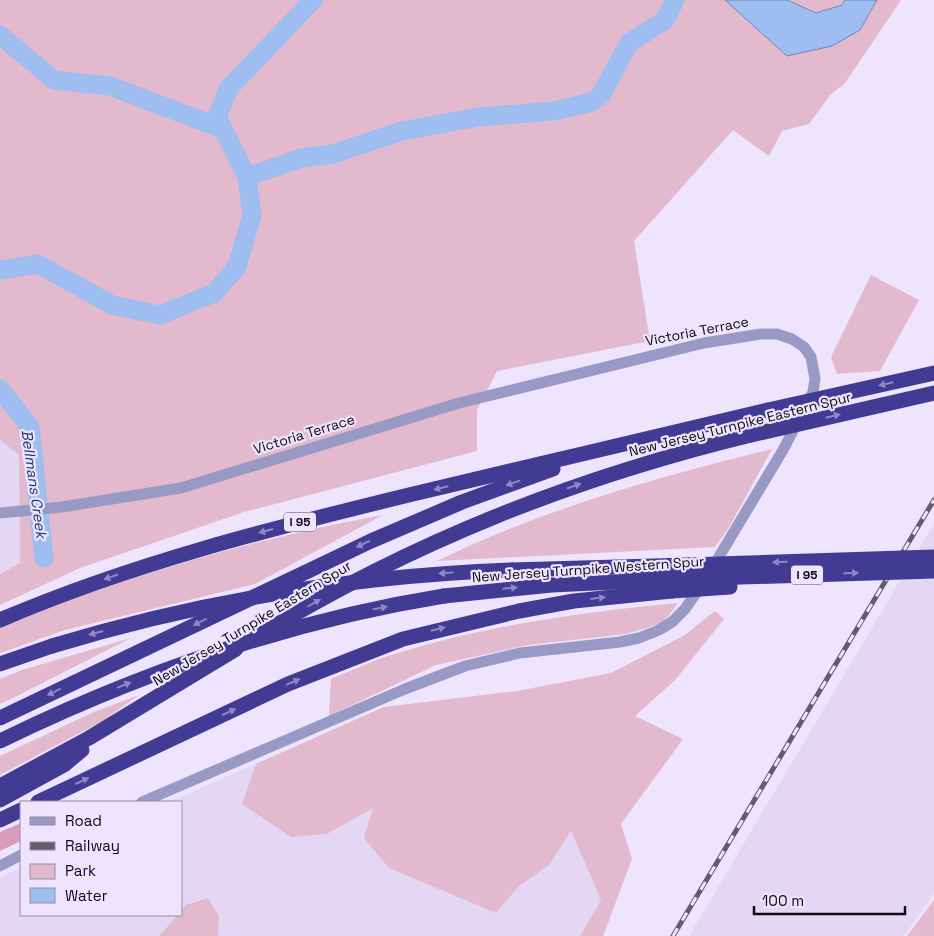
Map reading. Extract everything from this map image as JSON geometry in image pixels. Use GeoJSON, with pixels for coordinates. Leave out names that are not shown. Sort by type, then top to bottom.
{"type":"FeatureCollection","features":[{"type":"Feature","properties":{"kind":"highway","name":"New Jersey Turnpike Eastern Spur"},"geometry":{"type":"LineString","coordinates":[[0,620],[101,581],[206,547],[608,447],[934,373]]}},
{"type":"Feature","properties":{"kind":"highway","name":"New Jersey Turnpike Eastern Spur"},"geometry":{"type":"LineString","coordinates":[[0,786],[118,721],[290,616],[424,546],[508,510],[571,487],[678,454],[751,435],[934,394]]}},
{"type":"Feature","properties":{"kind":"highway"},"geometry":{"type":"LineString","coordinates":[[0,718],[371,540],[462,502],[608,447]]}},
{"type":"Feature","properties":{"kind":"highway","name":"New Jersey Turnpike Western Spur"},"geometry":{"type":"LineString","coordinates":[[0,664],[52,646],[186,610],[288,591],[398,577],[512,570],[934,557]]}},
{"type":"Feature","properties":{"kind":"highway","name":"I 95"},"geometry":{"type":"LineString","coordinates":[[676,585],[782,584],[828,574],[934,571]]}},
{"type":"Feature","properties":{"kind":"highway","name":"New Jersey Turnpike Western Spur"},"geometry":{"type":"LineString","coordinates":[[0,741],[101,694],[208,653],[322,620],[444,596],[544,585],[676,585]]}},
{"type":"Feature","properties":{"kind":"highway"},"geometry":{"type":"LineString","coordinates":[[40,801],[248,702],[359,655],[428,632],[518,611],[676,585]]}},
{"type":"Feature","properties":{"kind":"highway"},"geometry":{"type":"LineString","coordinates":[[0,800],[64,765],[118,721]]}},
{"type":"Feature","properties":{"kind":"highway"},"geometry":{"type":"LineString","coordinates":[[0,820],[20,810]]}},
{"type":"Feature","properties":{"kind":"street","name":"Victoria Terrace"},"geometry":{"type":"LineString","coordinates":[[5,513],[62,508],[181,488],[460,402],[742,336],[776,334],[792,339],[804,347],[811,357],[815,370],[813,392],[783,450],[694,597],[672,622],[659,630],[639,638],[620,642],[520,653],[465,666],[405,689],[144,801]]}},
{"type":"Feature","properties":{"kind":"street"},"geometry":{"type":"LineString","coordinates":[[0,866],[20,856]]}},
{"type":"Feature","properties":{"kind":"shaded area"},"geometry":{"type":"Polygon","coordinates":[[[0,440],[19,455],[20,563],[0,574],[0,440]]]}},
{"type":"Feature","properties":{"kind":"shaded area"},"geometry":{"type":"Polygon","coordinates":[[[934,523],[934,894],[904,936],[689,936],[934,523]]]}},
{"type":"Feature","properties":{"kind":"shaded area"},"geometry":{"type":"Polygon","coordinates":[[[384,707],[571,831],[601,900],[580,936],[0,936],[0,877],[20,868],[20,916],[182,916],[182,801],[171,801],[384,707]]]}},
{"type":"Feature","properties":{"kind":"shaded area"},"geometry":{"type":"Polygon","coordinates":[[[20,823],[20,841],[0,851],[0,832],[20,823]]]}},
{"type":"Feature","properties":{"kind":"green space"},"geometry":{"type":"Polygon","coordinates":[[[0,0],[725,0],[787,56],[860,30],[877,0],[901,0],[845,83],[830,95],[809,124],[782,131],[769,156],[733,130],[634,241],[650,341],[497,371],[477,410],[477,451],[244,512],[80,568],[0,605],[0,574],[20,563],[19,455],[0,440],[0,0]]]}},
{"type":"Feature","properties":{"kind":"green space"},"geometry":{"type":"Polygon","coordinates":[[[787,0],[845,0],[842,5],[816,13],[787,0]]]}},
{"type":"Feature","properties":{"kind":"green space"},"geometry":{"type":"Polygon","coordinates":[[[871,275],[919,300],[880,371],[837,374],[831,357],[871,275]]]}},
{"type":"Feature","properties":{"kind":"green space"},"geometry":{"type":"Polygon","coordinates":[[[772,449],[728,529],[715,547],[437,561],[477,542],[560,510],[644,483],[772,449]]]}},
{"type":"Feature","properties":{"kind":"green space"},"geometry":{"type":"Polygon","coordinates":[[[383,515],[255,584],[65,630],[0,653],[0,626],[94,591],[237,548],[383,515]]]}},
{"type":"Feature","properties":{"kind":"green space"},"geometry":{"type":"Polygon","coordinates":[[[678,603],[663,623],[626,634],[528,645],[436,665],[329,716],[331,679],[389,655],[502,627],[572,615],[678,603]]]}},
{"type":"Feature","properties":{"kind":"green space"},"geometry":{"type":"Polygon","coordinates":[[[715,611],[724,619],[676,679],[635,716],[683,739],[621,824],[632,859],[603,936],[580,936],[601,900],[571,831],[549,865],[519,886],[496,913],[389,868],[364,838],[373,808],[327,834],[291,837],[242,804],[256,764],[384,707],[517,691],[611,673],[685,635],[715,611]]]}},
{"type":"Feature","properties":{"kind":"green space"},"geometry":{"type":"Polygon","coordinates":[[[131,638],[0,704],[0,679],[22,670],[131,638]]]}},
{"type":"Feature","properties":{"kind":"green space"},"geometry":{"type":"Polygon","coordinates":[[[139,695],[104,720],[0,775],[0,756],[94,712],[139,695]]]}},
{"type":"Feature","properties":{"kind":"green space"},"geometry":{"type":"Polygon","coordinates":[[[208,898],[219,916],[218,936],[159,936],[177,916],[182,916],[182,909],[186,905],[208,898]]]}},
{"type":"Feature","properties":{"kind":"green space"},"geometry":{"type":"Polygon","coordinates":[[[934,900],[934,936],[907,936],[934,900]]]}},
{"type":"Feature","properties":{"kind":"water"},"geometry":{"type":"Polygon","coordinates":[[[725,0],[787,0],[816,13],[842,5],[845,0],[877,0],[860,30],[832,46],[787,56],[725,0]]]}},
{"type":"Feature","properties":{"kind":"waterway","name":"Bellmans Creek"},"geometry":{"type":"LineString","coordinates":[[0,270],[38,264],[112,305],[160,315],[214,293],[237,267],[252,215],[247,177],[217,117],[229,88],[313,0]]}},
{"type":"Feature","properties":{"kind":"waterway"},"geometry":{"type":"LineString","coordinates":[[247,177],[301,158],[333,154],[402,131],[479,117],[554,111],[592,102],[601,95],[629,43],[665,20],[675,0]]}},
{"type":"Feature","properties":{"kind":"waterway"},"geometry":{"type":"LineString","coordinates":[[0,35],[54,80],[110,86],[223,129]]}},
{"type":"Feature","properties":{"kind":"waterway","name":"Bellmans Creek"},"geometry":{"type":"LineString","coordinates":[[0,389],[30,427],[44,558]]}},
{"type":"Feature","properties":{"kind":"railway"},"geometry":{"type":"LineString","coordinates":[[673,936],[934,500]]}}]}
